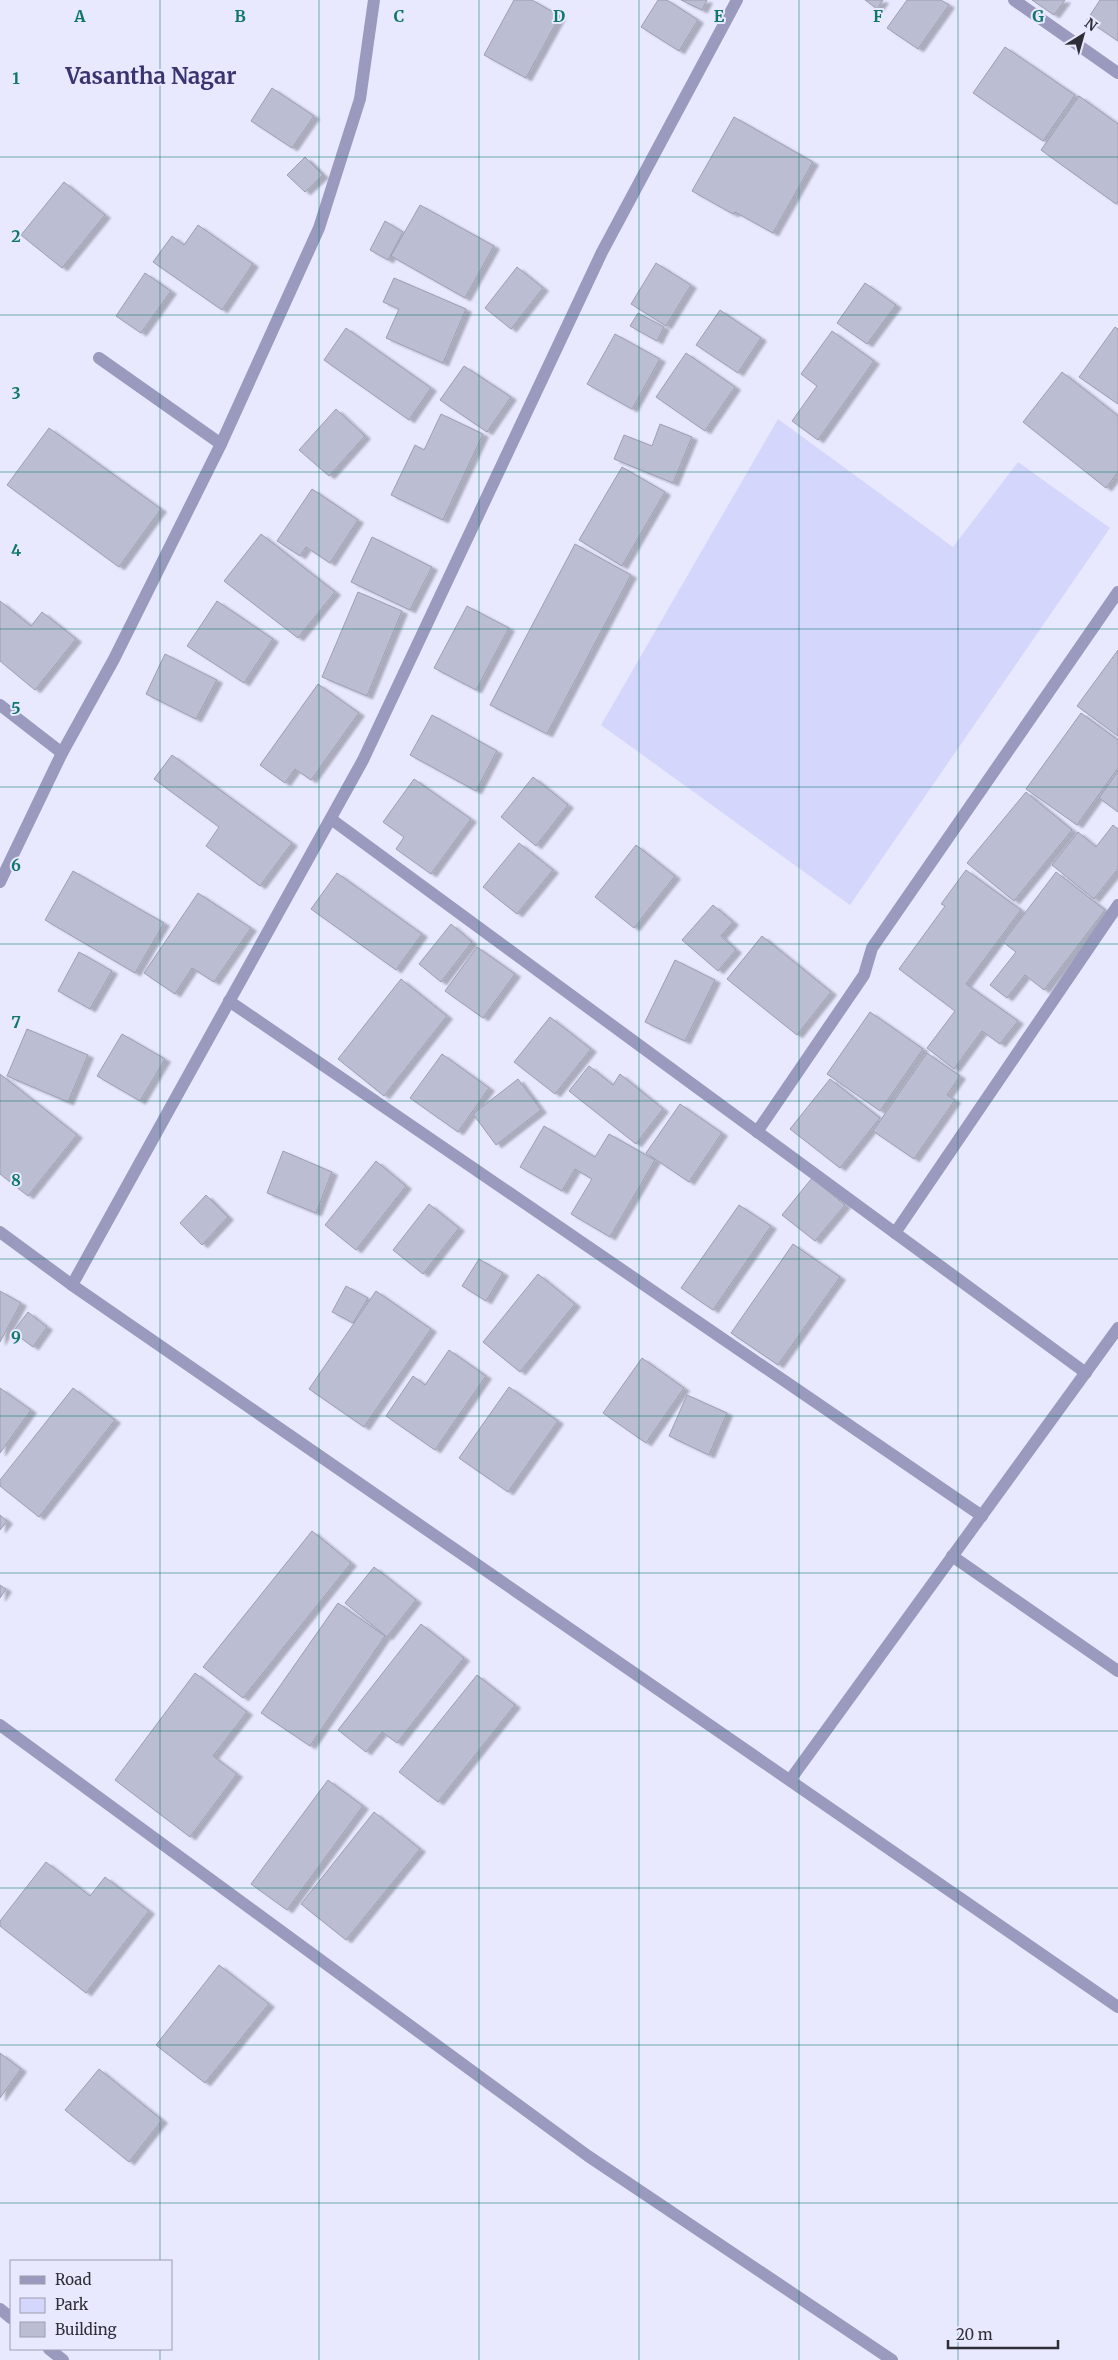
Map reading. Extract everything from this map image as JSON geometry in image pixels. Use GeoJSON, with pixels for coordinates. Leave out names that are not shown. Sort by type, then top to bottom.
{"type":"FeatureCollection","features":[{"type":"Feature","properties":{"kind":"street"},"geometry":{"type":"LineString","coordinates":[[0,882],[62,753],[114,659],[221,444],[325,211],[360,99],[374,0]]}},
{"type":"Feature","properties":{"kind":"street"},"geometry":{"type":"LineString","coordinates":[[72,1285],[368,751],[602,252],[737,0]]}},
{"type":"Feature","properties":{"kind":"street"},"geometry":{"type":"LineString","coordinates":[[1014,0],[1118,73]]}},
{"type":"Feature","properties":{"kind":"street"},"geometry":{"type":"LineString","coordinates":[[99,358],[221,444]]}},
{"type":"Feature","properties":{"kind":"street"},"geometry":{"type":"LineString","coordinates":[[757,1132],[864,975],[872,948],[1118,592]]}},
{"type":"Feature","properties":{"kind":"street"},"geometry":{"type":"LineString","coordinates":[[0,704],[62,753]]}},
{"type":"Feature","properties":{"kind":"street"},"geometry":{"type":"LineString","coordinates":[[331,819],[1086,1373]]}},
{"type":"Feature","properties":{"kind":"street"},"geometry":{"type":"LineString","coordinates":[[895,1232],[1118,905]]}},
{"type":"Feature","properties":{"kind":"street"},"geometry":{"type":"LineString","coordinates":[[229,1001],[982,1516]]}},
{"type":"Feature","properties":{"kind":"street"},"geometry":{"type":"LineString","coordinates":[[0,1232],[72,1285],[1118,2006]]}},
{"type":"Feature","properties":{"kind":"street"},"geometry":{"type":"LineString","coordinates":[[790,1780],[1118,1328]]}},
{"type":"Feature","properties":{"kind":"street"},"geometry":{"type":"LineString","coordinates":[[952,1556],[1118,1672]]}},
{"type":"Feature","properties":{"kind":"street"},"geometry":{"type":"LineString","coordinates":[[0,1725],[588,2156],[892,2360]]}},
{"type":"Feature","properties":{"kind":"street"},"geometry":{"type":"LineString","coordinates":[[0,2309],[10,2317]]}},
{"type":"Feature","properties":{"kind":"street"},"geometry":{"type":"LineString","coordinates":[[50,2350],[63,2360]]}},
{"type":"Feature","properties":{"kind":"green space"},"geometry":{"type":"Polygon","coordinates":[[[778,419],[953,547],[1018,462],[1110,528],[850,905],[601,725],[778,419]]]}},
{"type":"Feature","properties":{"kind":"building"},"geometry":{"type":"Polygon","coordinates":[[[514,0],[532,0],[560,16],[526,78],[484,55],[514,0]]]}},
{"type":"Feature","properties":{"kind":"building"},"geometry":{"type":"Polygon","coordinates":[[[658,0],[667,0],[698,20],[679,51],[641,27],[658,0]]]}},
{"type":"Feature","properties":{"kind":"building"},"geometry":{"type":"Polygon","coordinates":[[[681,0],[707,0],[702,10],[681,0]]]}},
{"type":"Feature","properties":{"kind":"building"},"geometry":{"type":"Polygon","coordinates":[[[865,0],[883,0],[877,9],[865,0]]]}},
{"type":"Feature","properties":{"kind":"building"},"geometry":{"type":"Polygon","coordinates":[[[907,0],[941,0],[949,5],[918,49],[887,28],[907,0]]]}},
{"type":"Feature","properties":{"kind":"building"},"geometry":{"type":"Polygon","coordinates":[[[1032,0],[1065,0],[1054,15],[1032,0]]]}},
{"type":"Feature","properties":{"kind":"building"},"geometry":{"type":"Polygon","coordinates":[[[1100,0],[1118,0],[1118,41],[1087,20],[1100,0]]]}},
{"type":"Feature","properties":{"kind":"building"},"geometry":{"type":"Polygon","coordinates":[[[1005,47],[1075,95],[1043,141],[973,93],[1005,47]]]}},
{"type":"Feature","properties":{"kind":"building"},"geometry":{"type":"Polygon","coordinates":[[[272,88],[314,116],[292,148],[251,121],[272,88]]]}},
{"type":"Feature","properties":{"kind":"building"},"geometry":{"type":"Polygon","coordinates":[[[1079,96],[1118,124],[1118,201],[1116,204],[1041,150],[1079,96]]]}},
{"type":"Feature","properties":{"kind":"building"},"geometry":{"type":"Polygon","coordinates":[[[734,117],[813,162],[773,233],[735,212],[733,214],[692,191],[734,117]]]}},
{"type":"Feature","properties":{"kind":"building"},"geometry":{"type":"Polygon","coordinates":[[[305,157],[323,175],[305,192],[287,175],[305,157]]]}},
{"type":"Feature","properties":{"kind":"building"},"geometry":{"type":"Polygon","coordinates":[[[64,182],[105,215],[62,268],[21,235],[64,182]]]}},
{"type":"Feature","properties":{"kind":"building"},"geometry":{"type":"Polygon","coordinates":[[[420,205],[494,246],[465,298],[391,256],[420,205]]]}},
{"type":"Feature","properties":{"kind":"building"},"geometry":{"type":"Polygon","coordinates":[[[385,221],[403,232],[388,260],[370,250],[385,221]]]}},
{"type":"Feature","properties":{"kind":"building"},"geometry":{"type":"Polygon","coordinates":[[[198,225],[253,264],[222,310],[153,262],[172,236],[184,245],[198,225]]]}},
{"type":"Feature","properties":{"kind":"building"},"geometry":{"type":"Polygon","coordinates":[[[656,263],[691,285],[666,326],[631,304],[656,263]]]}},
{"type":"Feature","properties":{"kind":"building"},"geometry":{"type":"Polygon","coordinates":[[[517,267],[543,288],[511,329],[485,308],[517,267]]]}},
{"type":"Feature","properties":{"kind":"building"},"geometry":{"type":"Polygon","coordinates":[[[145,273],[171,291],[141,333],[116,316],[145,273]]]}},
{"type":"Feature","properties":{"kind":"building"},"geometry":{"type":"Polygon","coordinates":[[[394,278],[466,309],[443,363],[386,338],[399,309],[383,302],[394,278]]]}},
{"type":"Feature","properties":{"kind":"building"},"geometry":{"type":"Polygon","coordinates":[[[865,283],[896,305],[867,344],[837,323],[865,283]]]}},
{"type":"Feature","properties":{"kind":"building"},"geometry":{"type":"Polygon","coordinates":[[[720,310],[761,338],[738,373],[696,345],[720,310]]]}},
{"type":"Feature","properties":{"kind":"building"},"geometry":{"type":"Polygon","coordinates":[[[638,313],[664,327],[657,341],[630,326],[638,313]]]}},
{"type":"Feature","properties":{"kind":"building"},"geometry":{"type":"Polygon","coordinates":[[[1115,327],[1118,329],[1118,404],[1079,377],[1115,327]]]}},
{"type":"Feature","properties":{"kind":"building"},"geometry":{"type":"Polygon","coordinates":[[[346,328],[431,388],[409,420],[324,360],[346,328]]]}},
{"type":"Feature","properties":{"kind":"building"},"geometry":{"type":"Polygon","coordinates":[[[832,331],[874,361],[818,440],[792,421],[817,386],[801,374],[832,331]]]}},
{"type":"Feature","properties":{"kind":"building"},"geometry":{"type":"Polygon","coordinates":[[[615,334],[660,359],[632,409],[587,384],[615,334]]]}},
{"type":"Feature","properties":{"kind":"building"},"geometry":{"type":"Polygon","coordinates":[[[686,353],[735,387],[705,431],[656,397],[686,353]]]}},
{"type":"Feature","properties":{"kind":"building"},"geometry":{"type":"Polygon","coordinates":[[[464,366],[511,397],[487,432],[440,400],[464,366]]]}},
{"type":"Feature","properties":{"kind":"building"},"geometry":{"type":"Polygon","coordinates":[[[1062,372],[1118,416],[1118,472],[1106,488],[1023,422],[1062,372]]]}},
{"type":"Feature","properties":{"kind":"building"},"geometry":{"type":"Polygon","coordinates":[[[336,409],[365,436],[329,476],[299,450],[336,409]]]}},
{"type":"Feature","properties":{"kind":"building"},"geometry":{"type":"Polygon","coordinates":[[[441,414],[483,434],[443,520],[391,495],[415,445],[424,450],[441,414]]]}},
{"type":"Feature","properties":{"kind":"building"},"geometry":{"type":"Polygon","coordinates":[[[660,424],[692,437],[673,483],[614,459],[624,435],[652,446],[660,424]]]}},
{"type":"Feature","properties":{"kind":"building"},"geometry":{"type":"Polygon","coordinates":[[[49,428],[161,509],[119,567],[7,485],[49,428]]]}},
{"type":"Feature","properties":{"kind":"building"},"geometry":{"type":"Polygon","coordinates":[[[622,467],[665,492],[622,566],[579,540],[622,467]]]}},
{"type":"Feature","properties":{"kind":"building"},"geometry":{"type":"Polygon","coordinates":[[[312,489],[358,520],[330,563],[306,547],[300,556],[277,541],[312,489]]]}},
{"type":"Feature","properties":{"kind":"building"},"geometry":{"type":"Polygon","coordinates":[[[261,534],[335,592],[298,638],[224,581],[261,534]]]}},
{"type":"Feature","properties":{"kind":"building"},"geometry":{"type":"Polygon","coordinates":[[[372,537],[432,567],[410,610],[351,582],[372,537]]]}},
{"type":"Feature","properties":{"kind":"building"},"geometry":{"type":"Polygon","coordinates":[[[575,544],[631,575],[547,734],[490,705],[575,544]]]}},
{"type":"Feature","properties":{"kind":"building"},"geometry":{"type":"Polygon","coordinates":[[[358,592],[402,611],[367,696],[322,677],[358,592]]]}},
{"type":"Feature","properties":{"kind":"building"},"geometry":{"type":"Polygon","coordinates":[[[0,601],[31,626],[42,612],[76,639],[35,690],[0,661],[0,601]]]}},
{"type":"Feature","properties":{"kind":"building"},"geometry":{"type":"Polygon","coordinates":[[[217,601],[273,639],[244,683],[187,646],[217,601]]]}},
{"type":"Feature","properties":{"kind":"building"},"geometry":{"type":"Polygon","coordinates":[[[467,606],[509,628],[476,690],[434,668],[467,606]]]}},
{"type":"Feature","properties":{"kind":"building"},"geometry":{"type":"Polygon","coordinates":[[[1118,650],[1118,736],[1077,706],[1118,650]]]}},
{"type":"Feature","properties":{"kind":"building"},"geometry":{"type":"Polygon","coordinates":[[[165,654],[217,680],[196,719],[146,694],[165,654]]]}},
{"type":"Feature","properties":{"kind":"building"},"geometry":{"type":"Polygon","coordinates":[[[318,684],[359,713],[311,780],[295,769],[285,783],[260,765],[318,684]]]}},
{"type":"Feature","properties":{"kind":"building"},"geometry":{"type":"Polygon","coordinates":[[[1081,713],[1118,740],[1118,768],[1077,825],[1026,789],[1081,713]]]}},
{"type":"Feature","properties":{"kind":"building"},"geometry":{"type":"Polygon","coordinates":[[[432,715],[497,751],[476,791],[410,755],[432,715]]]}},
{"type":"Feature","properties":{"kind":"building"},"geometry":{"type":"Polygon","coordinates":[[[172,755],[292,843],[260,886],[206,846],[219,827],[154,779],[172,755]]]}},
{"type":"Feature","properties":{"kind":"building"},"geometry":{"type":"Polygon","coordinates":[[[1118,771],[1118,812],[1099,798],[1118,771]]]}},
{"type":"Feature","properties":{"kind":"building"},"geometry":{"type":"Polygon","coordinates":[[[533,777],[568,805],[536,846],[501,817],[533,777]]]}},
{"type":"Feature","properties":{"kind":"building"},"geometry":{"type":"Polygon","coordinates":[[[414,779],[471,819],[431,874],[396,849],[404,837],[383,822],[414,779]]]}},
{"type":"Feature","properties":{"kind":"building"},"geometry":{"type":"Polygon","coordinates":[[[1026,792],[1072,830],[1014,901],[967,863],[1026,792]]]}},
{"type":"Feature","properties":{"kind":"building"},"geometry":{"type":"Polygon","coordinates":[[[1113,825],[1118,829],[1118,869],[1094,899],[1052,865],[1078,832],[1096,847],[1113,825]]]}},
{"type":"Feature","properties":{"kind":"building"},"geometry":{"type":"Polygon","coordinates":[[[519,843],[553,870],[517,914],[483,887],[519,843]]]}},
{"type":"Feature","properties":{"kind":"building"},"geometry":{"type":"Polygon","coordinates":[[[636,845],[675,876],[634,928],[595,897],[636,845]]]}},
{"type":"Feature","properties":{"kind":"building"},"geometry":{"type":"Polygon","coordinates":[[[966,870],[1021,910],[966,984],[1018,1021],[1000,1044],[982,1031],[954,1069],[927,1048],[955,1011],[899,969],[945,906],[941,904],[966,870]]]}},
{"type":"Feature","properties":{"kind":"building"},"geometry":{"type":"Polygon","coordinates":[[[73,871],[164,923],[135,973],[45,920],[73,871]]]}},
{"type":"Feature","properties":{"kind":"building"},"geometry":{"type":"Polygon","coordinates":[[[1056,872],[1105,910],[1044,990],[1025,975],[1007,998],[990,985],[1016,952],[1003,942],[1056,872]]]}},
{"type":"Feature","properties":{"kind":"building"},"geometry":{"type":"Polygon","coordinates":[[[337,873],[422,934],[396,970],[311,909],[337,873]]]}},
{"type":"Feature","properties":{"kind":"building"},"geometry":{"type":"Polygon","coordinates":[[[198,893],[251,928],[214,982],[192,968],[175,994],[144,973],[198,893]]]}},
{"type":"Feature","properties":{"kind":"building"},"geometry":{"type":"Polygon","coordinates":[[[713,905],[733,922],[721,936],[736,950],[718,971],[682,940],[713,905]]]}},
{"type":"Feature","properties":{"kind":"building"},"geometry":{"type":"Polygon","coordinates":[[[451,924],[472,942],[441,982],[419,964],[451,924]]]}},
{"type":"Feature","properties":{"kind":"building"},"geometry":{"type":"Polygon","coordinates":[[[762,936],[831,992],[797,1035],[727,979],[762,936]]]}},
{"type":"Feature","properties":{"kind":"building"},"geometry":{"type":"Polygon","coordinates":[[[477,947],[515,974],[483,1018],[445,991],[477,947]]]}},
{"type":"Feature","properties":{"kind":"building"},"geometry":{"type":"Polygon","coordinates":[[[79,952],[112,971],[90,1009],[58,991],[79,952]]]}},
{"type":"Feature","properties":{"kind":"building"},"geometry":{"type":"Polygon","coordinates":[[[675,960],[715,980],[685,1041],[645,1022],[675,960]]]}},
{"type":"Feature","properties":{"kind":"building"},"geometry":{"type":"Polygon","coordinates":[[[401,979],[447,1016],[384,1096],[338,1059],[401,979]]]}},
{"type":"Feature","properties":{"kind":"building"},"geometry":{"type":"Polygon","coordinates":[[[870,1012],[923,1049],[880,1111],[827,1074],[870,1012]]]}},
{"type":"Feature","properties":{"kind":"building"},"geometry":{"type":"Polygon","coordinates":[[[550,1017],[591,1049],[555,1094],[514,1062],[550,1017]]]}},
{"type":"Feature","properties":{"kind":"building"},"geometry":{"type":"Polygon","coordinates":[[[27,1029],[88,1055],[68,1102],[7,1076],[27,1029]]]}},
{"type":"Feature","properties":{"kind":"building"},"geometry":{"type":"Polygon","coordinates":[[[122,1034],[165,1059],[140,1101],[97,1076],[122,1034]]]}},
{"type":"Feature","properties":{"kind":"building"},"geometry":{"type":"Polygon","coordinates":[[[927,1053],[960,1076],[947,1095],[955,1100],[914,1159],[873,1131],[927,1053]]]}},
{"type":"Feature","properties":{"kind":"building"},"geometry":{"type":"Polygon","coordinates":[[[442,1054],[489,1088],[458,1132],[410,1098],[442,1054]]]}},
{"type":"Feature","properties":{"kind":"building"},"geometry":{"type":"Polygon","coordinates":[[[589,1066],[613,1085],[620,1074],[663,1109],[636,1144],[569,1091],[589,1066]]]}},
{"type":"Feature","properties":{"kind":"building"},"geometry":{"type":"Polygon","coordinates":[[[0,1074],[77,1135],[28,1196],[0,1174],[0,1074]]]}},
{"type":"Feature","properties":{"kind":"building"},"geometry":{"type":"Polygon","coordinates":[[[518,1079],[541,1110],[496,1145],[473,1114],[518,1079]]]}},
{"type":"Feature","properties":{"kind":"building"},"geometry":{"type":"Polygon","coordinates":[[[830,1079],[880,1118],[840,1168],[790,1129],[830,1079]]]}},
{"type":"Feature","properties":{"kind":"building"},"geometry":{"type":"Polygon","coordinates":[[[680,1104],[722,1133],[689,1182],[646,1153],[680,1104]]]}},
{"type":"Feature","properties":{"kind":"building"},"geometry":{"type":"Polygon","coordinates":[[[544,1126],[595,1157],[609,1134],[655,1160],[610,1237],[571,1214],[592,1179],[575,1169],[562,1191],[520,1167],[544,1126]]]}},
{"type":"Feature","properties":{"kind":"building"},"geometry":{"type":"Polygon","coordinates":[[[283,1151],[332,1172],[316,1213],[267,1193],[283,1151]]]}},
{"type":"Feature","properties":{"kind":"building"},"geometry":{"type":"Polygon","coordinates":[[[376,1161],[406,1186],[356,1250],[325,1225],[376,1161]]]}},
{"type":"Feature","properties":{"kind":"building"},"geometry":{"type":"Polygon","coordinates":[[[812,1178],[845,1205],[815,1241],[782,1215],[812,1178]]]}},
{"type":"Feature","properties":{"kind":"building"},"geometry":{"type":"Polygon","coordinates":[[[206,1195],[228,1217],[202,1245],[180,1223],[206,1195]]]}},
{"type":"Feature","properties":{"kind":"building"},"geometry":{"type":"Polygon","coordinates":[[[429,1204],[459,1228],[423,1274],[393,1250],[429,1204]]]}},
{"type":"Feature","properties":{"kind":"building"},"geometry":{"type":"Polygon","coordinates":[[[739,1205],[771,1226],[713,1310],[681,1288],[739,1205]]]}},
{"type":"Feature","properties":{"kind":"building"},"geometry":{"type":"Polygon","coordinates":[[[793,1244],[840,1277],[778,1365],[731,1333],[793,1244]]]}},
{"type":"Feature","properties":{"kind":"building"},"geometry":{"type":"Polygon","coordinates":[[[479,1259],[503,1273],[486,1301],[462,1286],[479,1259]]]}},
{"type":"Feature","properties":{"kind":"building"},"geometry":{"type":"Polygon","coordinates":[[[538,1274],[575,1304],[520,1372],[483,1342],[538,1274]]]}},
{"type":"Feature","properties":{"kind":"building"},"geometry":{"type":"Polygon","coordinates":[[[346,1286],[368,1298],[353,1323],[332,1312],[346,1286]]]}},
{"type":"Feature","properties":{"kind":"building"},"geometry":{"type":"Polygon","coordinates":[[[0,1291],[21,1303],[0,1342],[0,1291]]]}},
{"type":"Feature","properties":{"kind":"building"},"geometry":{"type":"Polygon","coordinates":[[[376,1291],[431,1329],[364,1427],[309,1389],[376,1291]]]}},
{"type":"Feature","properties":{"kind":"building"},"geometry":{"type":"Polygon","coordinates":[[[28,1312],[47,1327],[33,1347],[13,1332],[28,1312]]]}},
{"type":"Feature","properties":{"kind":"building"},"geometry":{"type":"Polygon","coordinates":[[[449,1350],[486,1376],[435,1450],[386,1416],[413,1376],[425,1385],[449,1350]]]}},
{"type":"Feature","properties":{"kind":"building"},"geometry":{"type":"Polygon","coordinates":[[[642,1358],[684,1388],[646,1443],[603,1413],[642,1358]]]}},
{"type":"Feature","properties":{"kind":"building"},"geometry":{"type":"Polygon","coordinates":[[[509,1387],[558,1421],[508,1492],[459,1458],[509,1387]]]}},
{"type":"Feature","properties":{"kind":"building"},"geometry":{"type":"Polygon","coordinates":[[[0,1388],[31,1410],[0,1453],[0,1388]]]}},
{"type":"Feature","properties":{"kind":"building"},"geometry":{"type":"Polygon","coordinates":[[[73,1388],[115,1420],[39,1517],[0,1486],[0,1480],[73,1388]]]}},
{"type":"Feature","properties":{"kind":"building"},"geometry":{"type":"Polygon","coordinates":[[[687,1395],[727,1413],[709,1455],[669,1436],[687,1395]]]}},
{"type":"Feature","properties":{"kind":"building"},"geometry":{"type":"Polygon","coordinates":[[[0,1515],[7,1521],[0,1530],[0,1515]]]}},
{"type":"Feature","properties":{"kind":"building"},"geometry":{"type":"Polygon","coordinates":[[[312,1531],[351,1563],[243,1698],[203,1667],[312,1531]]]}},
{"type":"Feature","properties":{"kind":"building"},"geometry":{"type":"Polygon","coordinates":[[[374,1567],[416,1600],[387,1637],[345,1603],[374,1567]]]}},
{"type":"Feature","properties":{"kind":"building"},"geometry":{"type":"Polygon","coordinates":[[[0,1585],[6,1589],[0,1598],[0,1585]]]}},
{"type":"Feature","properties":{"kind":"building"},"geometry":{"type":"Polygon","coordinates":[[[338,1603],[385,1636],[310,1746],[261,1713],[338,1603]]]}},
{"type":"Feature","properties":{"kind":"building"},"geometry":{"type":"Polygon","coordinates":[[[421,1624],[464,1658],[397,1743],[382,1732],[366,1752],[338,1730],[421,1624]]]}},
{"type":"Feature","properties":{"kind":"building"},"geometry":{"type":"Polygon","coordinates":[[[195,1673],[247,1712],[213,1756],[237,1774],[190,1837],[115,1780],[195,1673]]]}},
{"type":"Feature","properties":{"kind":"building"},"geometry":{"type":"Polygon","coordinates":[[[477,1675],[515,1705],[438,1802],[399,1772],[477,1675]]]}},
{"type":"Feature","properties":{"kind":"building"},"geometry":{"type":"Polygon","coordinates":[[[328,1780],[363,1806],[287,1910],[251,1884],[328,1780]]]}},
{"type":"Feature","properties":{"kind":"building"},"geometry":{"type":"Polygon","coordinates":[[[374,1812],[420,1849],[346,1940],[301,1904],[374,1812]]]}},
{"type":"Feature","properties":{"kind":"building"},"geometry":{"type":"Polygon","coordinates":[[[46,1862],[90,1896],[105,1877],[149,1911],[86,1993],[0,1926],[0,1921],[46,1862]]]}},
{"type":"Feature","properties":{"kind":"building"},"geometry":{"type":"Polygon","coordinates":[[[219,1965],[269,2004],[205,2083],[156,2045],[219,1965]]]}},
{"type":"Feature","properties":{"kind":"building"},"geometry":{"type":"Polygon","coordinates":[[[0,2053],[21,2069],[0,2098],[0,2053]]]}},
{"type":"Feature","properties":{"kind":"building"},"geometry":{"type":"Polygon","coordinates":[[[99,2069],[162,2120],[129,2162],[65,2110],[99,2069]]]}},
{"type":"Feature","properties":{"kind":"district","name":"Vasantha Nagar"},"geometry":{"type":"Point","coordinates":[151,76]}}]}
